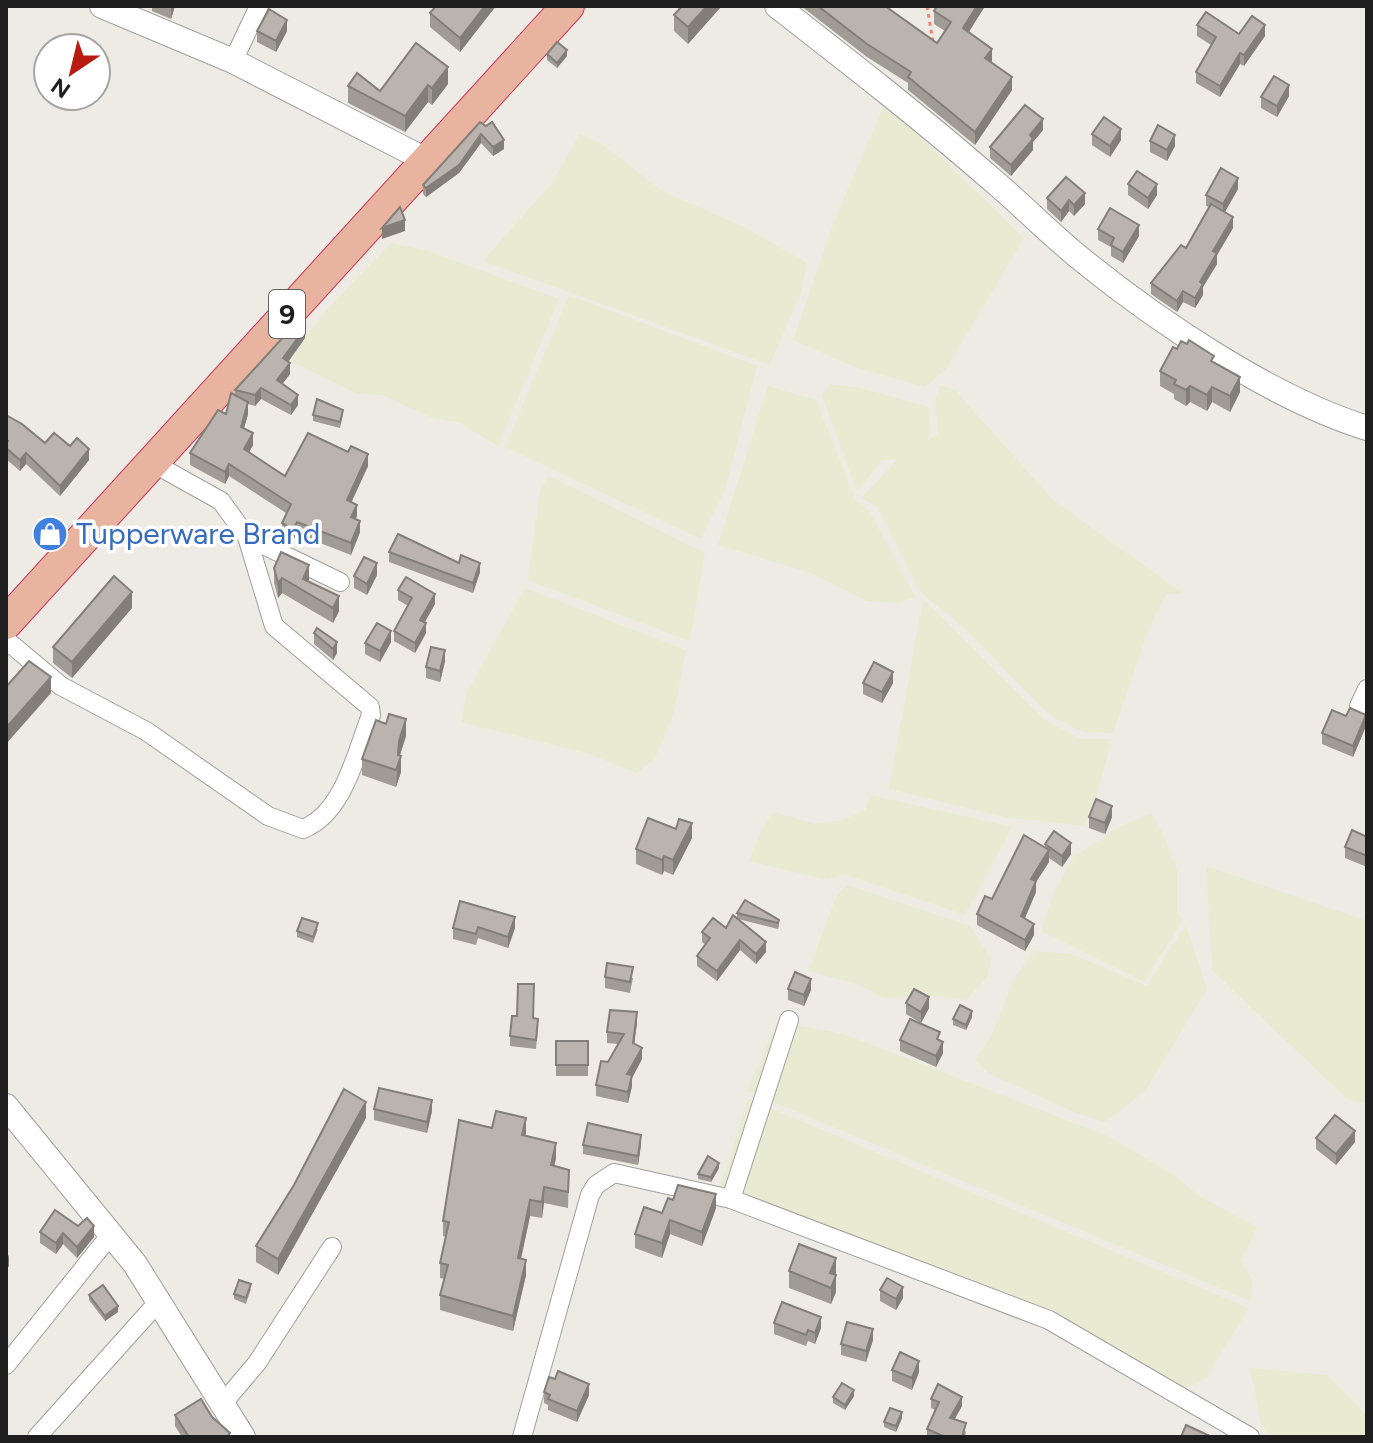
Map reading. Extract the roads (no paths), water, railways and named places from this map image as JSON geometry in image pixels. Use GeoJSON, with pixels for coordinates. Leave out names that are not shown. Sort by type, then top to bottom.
{"type":"FeatureCollection","features":[{"type":"Feature","properties":{"kind":"highway","name":"9"},"geometry":{"type":"LineString","coordinates":[[7,625],[151,462],[568,6]]}},
{"type":"Feature","properties":{"kind":"street"},"geometry":{"type":"LineString","coordinates":[[102,6],[233,61],[428,161]]}},
{"type":"Feature","properties":{"kind":"street"},"geometry":{"type":"LineString","coordinates":[[233,61],[259,6]]}},
{"type":"Feature","properties":{"kind":"street"},"geometry":{"type":"LineString","coordinates":[[777,6],[896,99],[1081,259],[1153,312],[1287,396],[1327,416],[1367,428]]}},
{"type":"Feature","properties":{"kind":"street"},"geometry":{"type":"LineString","coordinates":[[7,625],[49,678],[146,731],[268,816],[303,829],[320,822],[344,783],[371,715],[370,707],[274,626],[247,537],[221,501],[151,462]]}},
{"type":"Feature","properties":{"kind":"street"},"geometry":{"type":"LineString","coordinates":[[247,537],[340,582]]}},
{"type":"Feature","properties":{"kind":"street"},"geometry":{"type":"LineString","coordinates":[[1359,706],[1367,689]]}},
{"type":"Feature","properties":{"kind":"street"},"geometry":{"type":"LineString","coordinates":[[731,1199],[789,1020]]}},
{"type":"Feature","properties":{"kind":"street"},"geometry":{"type":"LineString","coordinates":[[6,1106],[112,1233],[160,1300],[243,1437]]}},
{"type":"Feature","properties":{"kind":"street"},"geometry":{"type":"LineString","coordinates":[[522,1437],[590,1195],[596,1185],[614,1173],[731,1199],[1049,1320],[1250,1437]]}},
{"type":"Feature","properties":{"kind":"street"},"geometry":{"type":"LineString","coordinates":[[6,1365],[112,1233]]}},
{"type":"Feature","properties":{"kind":"street"},"geometry":{"type":"LineString","coordinates":[[224,1402],[266,1351],[332,1247]]}},
{"type":"Feature","properties":{"kind":"street"},"geometry":{"type":"LineString","coordinates":[[37,1437],[160,1300]]}},
{"type":"Feature","properties":{"kind":"place","name":"Tupperware Brand"},"geometry":{"type":"Point","coordinates":[50,534]}}]}
